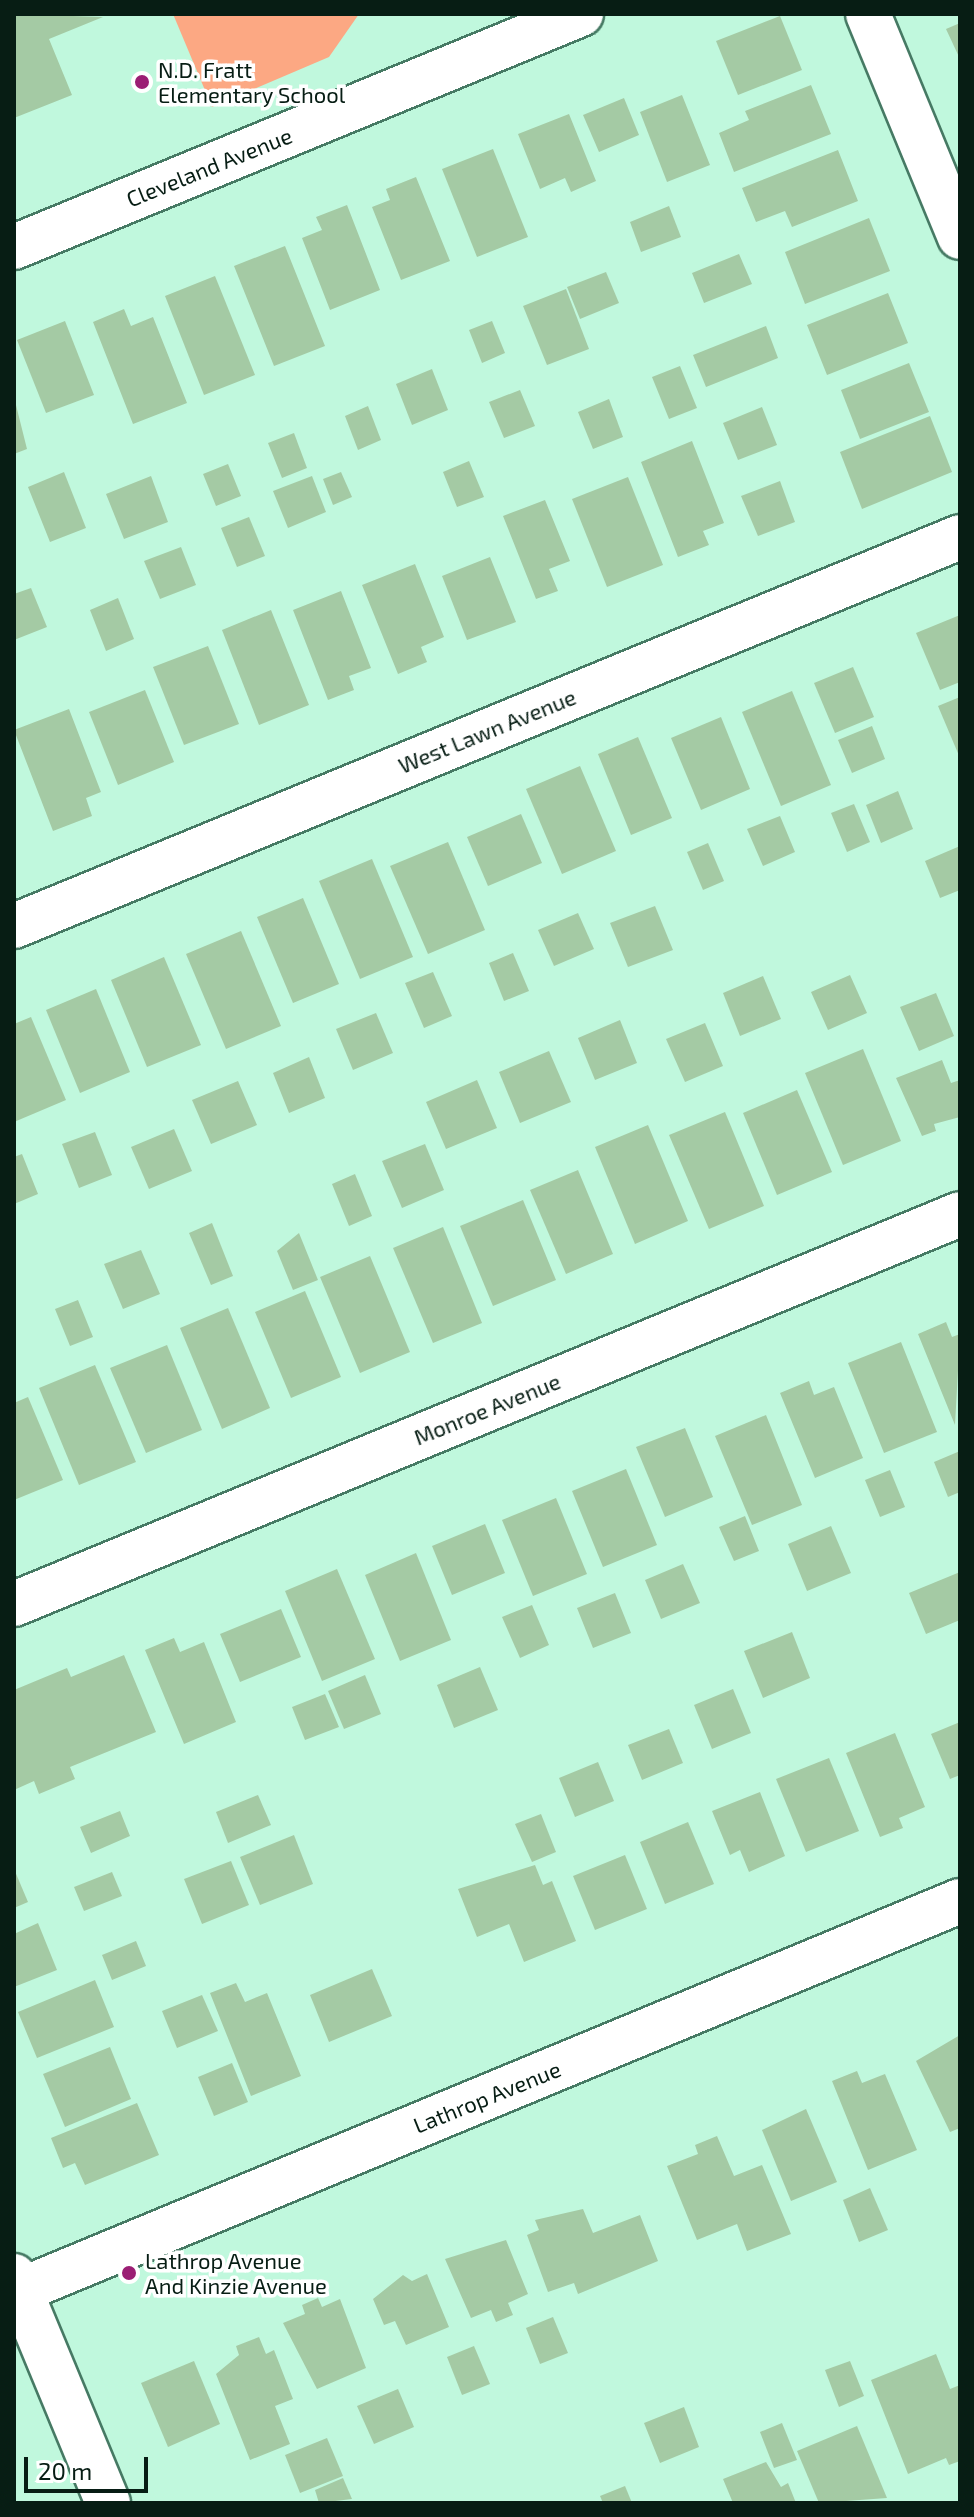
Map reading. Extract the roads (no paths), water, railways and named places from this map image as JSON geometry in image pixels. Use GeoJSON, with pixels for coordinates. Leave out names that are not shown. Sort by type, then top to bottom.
{"type":"FeatureCollection","features":[{"type":"Feature","properties":{"kind":"street","name":"Cleveland Avenue"},"geometry":{"type":"LineString","coordinates":[[14,247],[581,14]]}},
{"type":"Feature","properties":{"kind":"street"},"geometry":{"type":"LineString","coordinates":[[868,14],[960,237]]}},
{"type":"Feature","properties":{"kind":"street","name":"West Lawn Avenue"},"geometry":{"type":"LineString","coordinates":[[14,926],[960,537]]}},
{"type":"Feature","properties":{"kind":"street","name":"Monroe Avenue"},"geometry":{"type":"LineString","coordinates":[[14,1604],[960,1214]]}},
{"type":"Feature","properties":{"kind":"street","name":"Lathrop Avenue"},"geometry":{"type":"LineString","coordinates":[[16,2286],[960,1901]]}},
{"type":"Feature","properties":{"kind":"street"},"geometry":{"type":"LineString","coordinates":[[16,2286],[108,2503]]}},
{"type":"Feature","properties":{"kind":"place","name":"N.D. Fratt Elementary School"},"geometry":{"type":"Point","coordinates":[142,82]}},
{"type":"Feature","properties":{"kind":"place","name":"Lathrop Avenue And Kinzie Avenue"},"geometry":{"type":"Point","coordinates":[129,2273]}}]}
